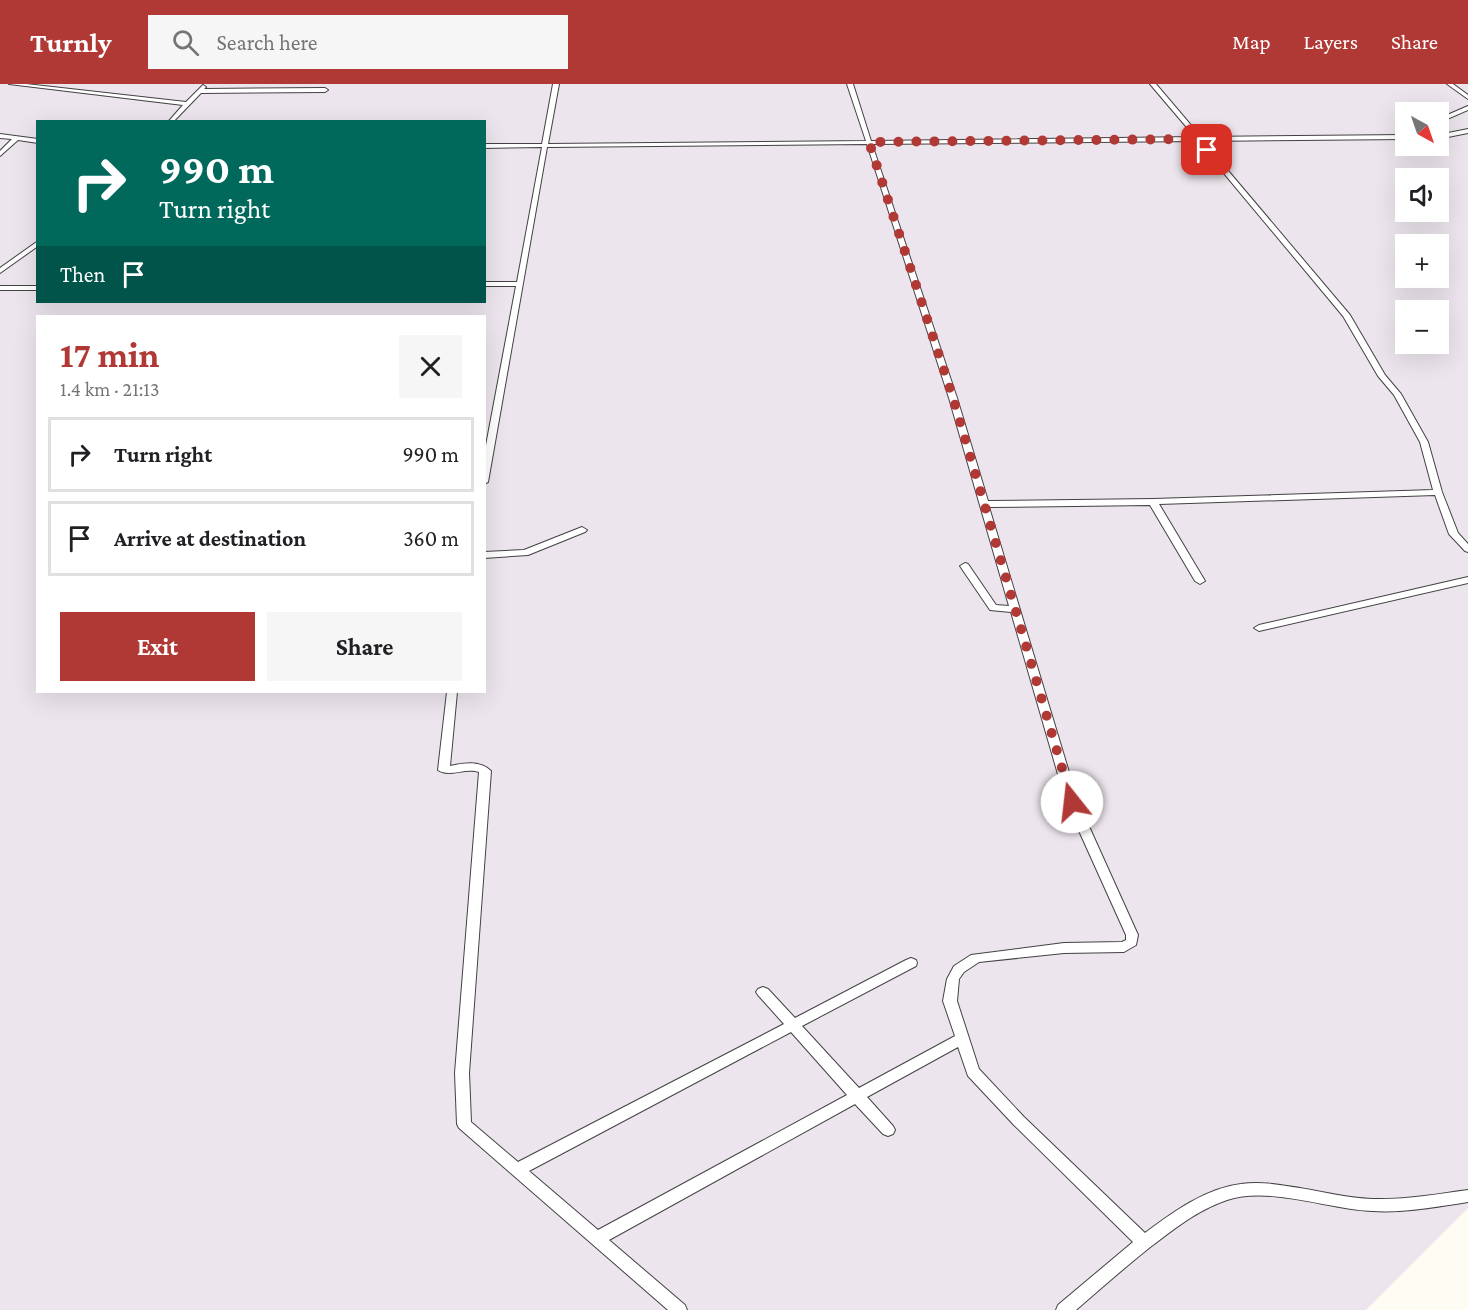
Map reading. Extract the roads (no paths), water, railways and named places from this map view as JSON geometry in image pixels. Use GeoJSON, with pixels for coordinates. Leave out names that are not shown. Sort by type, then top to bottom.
{"type":"FeatureCollection","features":[{"type":"Feature","properties":{"kind":"street"},"geometry":{"type":"LineString","coordinates":[[12,84],[188,104]]}},
{"type":"Feature","properties":{"kind":"street"},"geometry":{"type":"LineString","coordinates":[[172,120],[207,84]]}},
{"type":"Feature","properties":{"kind":"street"},"geometry":{"type":"LineString","coordinates":[[486,471],[556,84]]}},
{"type":"Feature","properties":{"kind":"street"},"geometry":{"type":"LineString","coordinates":[[850,84],[928,318],[1072,802],[1132,935],[1132,942],[1124,947],[1064,948],[976,958],[959,969],[953,979],[950,1001],[973,1072],[1019,1121],[1144,1243]]}},
{"type":"Feature","properties":{"kind":"street"},"geometry":{"type":"LineString","coordinates":[[1152,84],[1346,315],[1382,376],[1397,394],[1424,442],[1438,492],[1454,534],[1468,549]]}},
{"type":"Feature","properties":{"kind":"street"},"geometry":{"type":"LineString","coordinates":[[1453,86],[1468,88]]}},
{"type":"Feature","properties":{"kind":"street"},"geometry":{"type":"LineString","coordinates":[[1453,86],[1468,97]]}},
{"type":"Feature","properties":{"kind":"street"},"geometry":{"type":"LineString","coordinates":[[200,91],[325,90]]}},
{"type":"Feature","properties":{"kind":"street"},"geometry":{"type":"LineString","coordinates":[[1449,116],[1468,108]]}},
{"type":"Feature","properties":{"kind":"street"},"geometry":{"type":"LineString","coordinates":[[1449,135],[1468,132]]}},
{"type":"Feature","properties":{"kind":"street"},"geometry":{"type":"LineString","coordinates":[[0,136],[36,141]]}},
{"type":"Feature","properties":{"kind":"street"},"geometry":{"type":"LineString","coordinates":[[486,146],[1395,137]]}},
{"type":"Feature","properties":{"kind":"street"},"geometry":{"type":"LineString","coordinates":[[0,154],[17,138]]}},
{"type":"Feature","properties":{"kind":"street"},"geometry":{"type":"LineString","coordinates":[[0,271],[36,244]]}},
{"type":"Feature","properties":{"kind":"street"},"geometry":{"type":"LineString","coordinates":[[27,288],[36,281]]}},
{"type":"Feature","properties":{"kind":"street"},"geometry":{"type":"LineString","coordinates":[[486,284],[520,284]]}},
{"type":"Feature","properties":{"kind":"street"},"geometry":{"type":"LineString","coordinates":[[0,288],[36,288]]}},
{"type":"Feature","properties":{"kind":"street"},"geometry":{"type":"LineString","coordinates":[[985,504],[1153,502],[1438,492]]}},
{"type":"Feature","properties":{"kind":"street"},"geometry":{"type":"LineString","coordinates":[[1153,502],[1200,581]]}},
{"type":"Feature","properties":{"kind":"street"},"geometry":{"type":"LineString","coordinates":[[486,555],[525,553],[582,530]]}},
{"type":"Feature","properties":{"kind":"street"},"geometry":{"type":"LineString","coordinates":[[965,566],[993,608],[1015,609]]}},
{"type":"Feature","properties":{"kind":"street"},"geometry":{"type":"LineString","coordinates":[[1259,628],[1468,580]]}},
{"type":"Feature","properties":{"kind":"street"},"geometry":{"type":"LineString","coordinates":[[452,693],[444,770],[475,767],[485,771],[462,1072],[464,1124],[679,1310]]}},
{"type":"Feature","properties":{"kind":"street"},"geometry":{"type":"LineString","coordinates":[[517,1170],[911,963]]}},
{"type":"Feature","properties":{"kind":"street"},"geometry":{"type":"LineString","coordinates":[[763,992],[888,1130]]}},
{"type":"Feature","properties":{"kind":"street"},"geometry":{"type":"LineString","coordinates":[[598,1238],[961,1039]]}},
{"type":"Feature","properties":{"kind":"street"},"geometry":{"type":"LineString","coordinates":[[1064,1310],[1144,1243],[1196,1207],[1228,1192],[1257,1190],[1373,1205],[1468,1197]]}}]}
